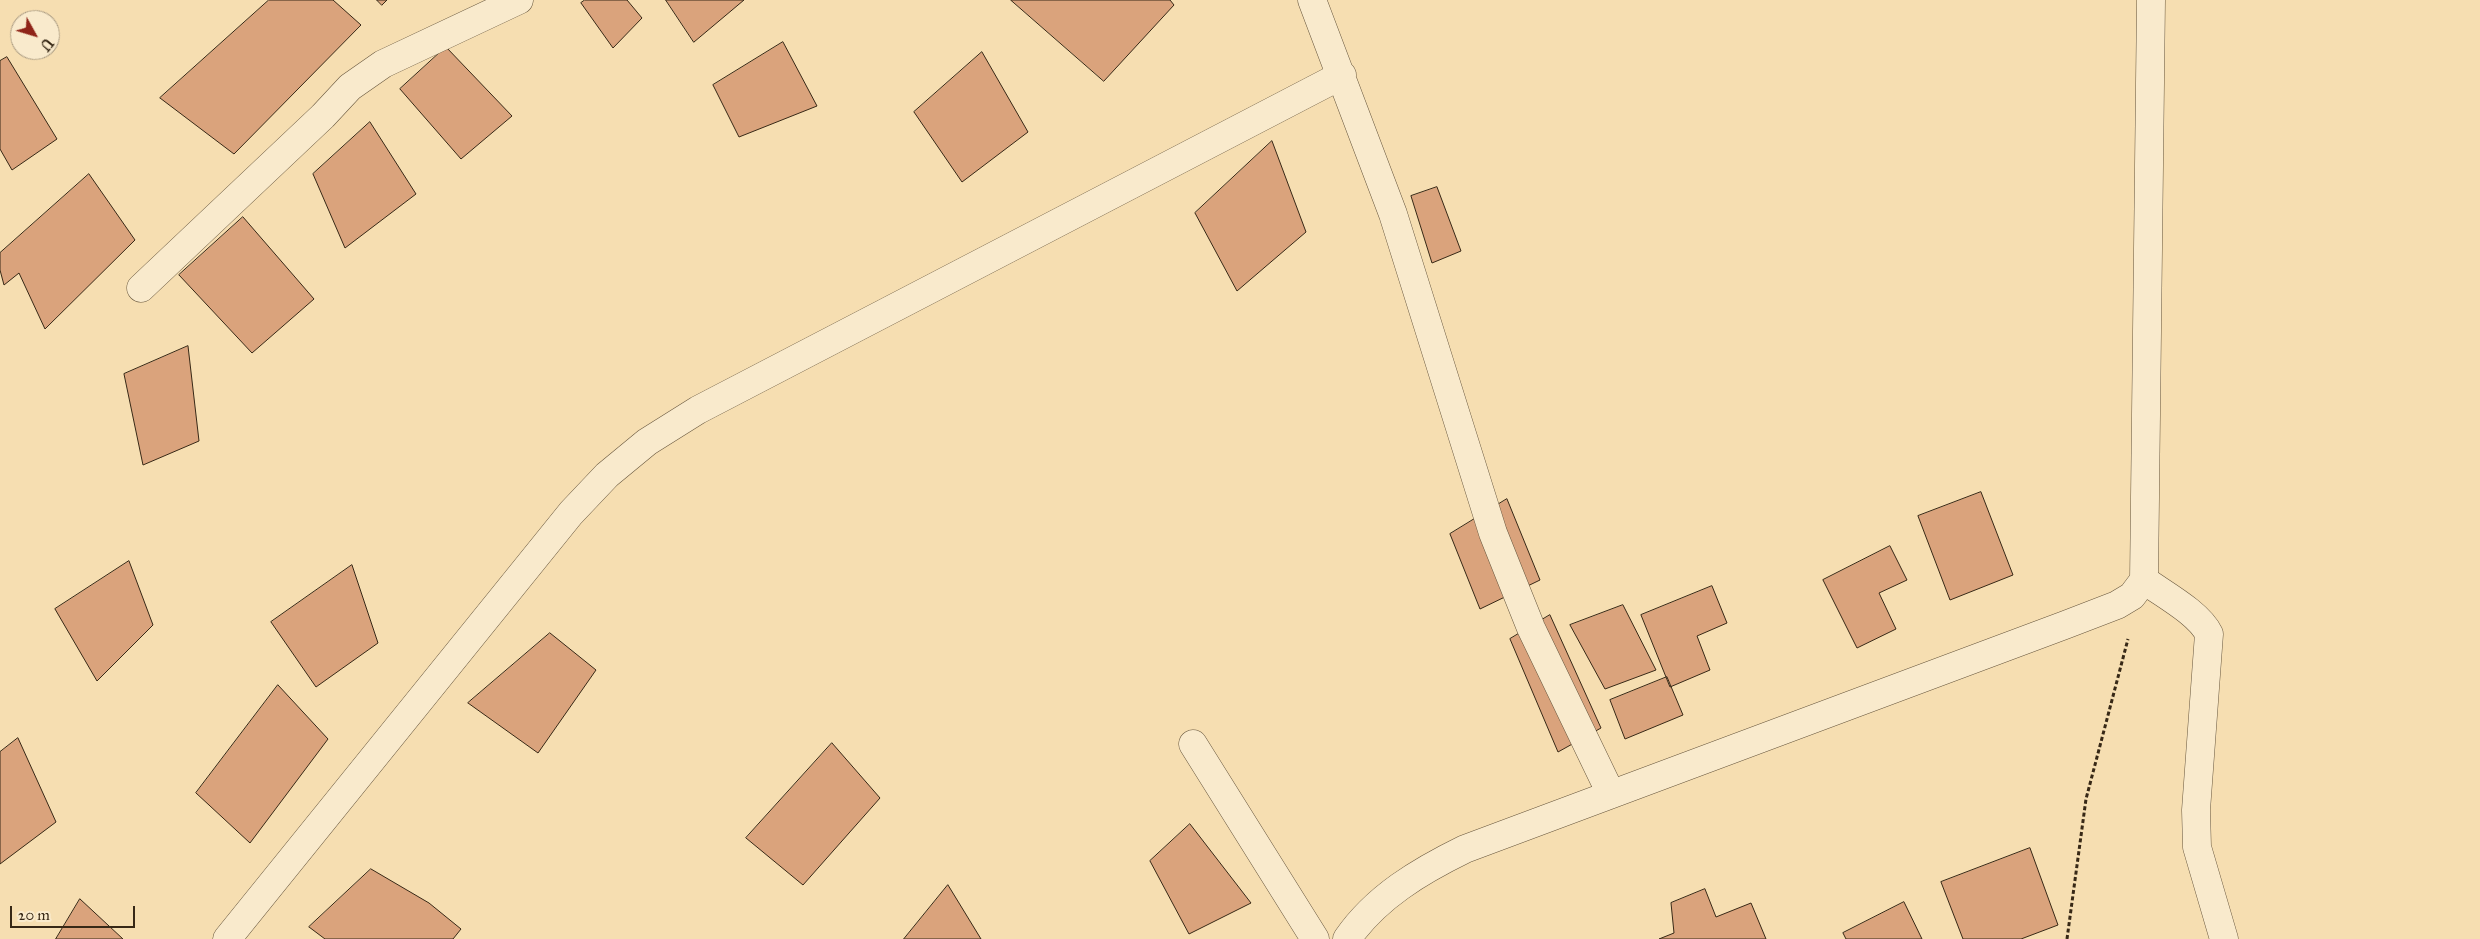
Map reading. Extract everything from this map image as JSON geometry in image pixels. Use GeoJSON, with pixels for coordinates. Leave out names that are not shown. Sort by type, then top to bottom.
{"type":"FeatureCollection","features":[{"type":"Feature","properties":{"kind":"street"},"geometry":{"type":"LineString","coordinates":[[141,288],[323,116],[350,87],[383,64],[519,0]]}},
{"type":"Feature","properties":{"kind":"street"},"geometry":{"type":"LineString","coordinates":[[1312,0],[1342,75],[1393,214],[1496,542],[1531,628],[1611,794]]}},
{"type":"Feature","properties":{"kind":"street"},"geometry":{"type":"LineString","coordinates":[[1346,939],[1386,896],[1424,869],[1465,849],[2116,605],[2132,596],[2144,580],[2152,0]]}},
{"type":"Feature","properties":{"kind":"street"},"geometry":{"type":"LineString","coordinates":[[227,939],[571,513],[607,475],[646,442],[706,405],[1342,75]]}},
{"type":"Feature","properties":{"kind":"street"},"geometry":{"type":"LineString","coordinates":[[2144,580],[2197,618],[2205,625],[2209,634],[2210,646],[2196,810],[2197,847],[2224,939]]}},
{"type":"Feature","properties":{"kind":"street"},"geometry":{"type":"LineString","coordinates":[[1193,744],[1315,939]]}},
{"type":"Feature","properties":{"kind":"path"},"geometry":{"type":"LineString","coordinates":[[2067,939],[2086,799],[2129,637]]}},
{"type":"Feature","properties":{"kind":"building"},"geometry":{"type":"Polygon","coordinates":[[[269,0],[333,0],[361,25],[234,154],[160,98],[269,0]]]}},
{"type":"Feature","properties":{"kind":"building"},"geometry":{"type":"Polygon","coordinates":[[[377,0],[387,0],[382,5],[377,0]]]}},
{"type":"Feature","properties":{"kind":"building"},"geometry":{"type":"Polygon","coordinates":[[[585,0],[627,0],[642,18],[613,48],[581,3],[585,0]]]}},
{"type":"Feature","properties":{"kind":"building"},"geometry":{"type":"Polygon","coordinates":[[[666,0],[744,0],[694,42],[666,0]]]}},
{"type":"Feature","properties":{"kind":"building"},"geometry":{"type":"Polygon","coordinates":[[[1011,0],[1170,0],[1174,5],[1104,81],[1011,0]]]}},
{"type":"Feature","properties":{"kind":"building"},"geometry":{"type":"Polygon","coordinates":[[[783,42],[817,106],[739,137],[713,85],[783,42]]]}},
{"type":"Feature","properties":{"kind":"building"},"geometry":{"type":"Polygon","coordinates":[[[446,47],[512,116],[461,159],[400,89],[446,47]]]}},
{"type":"Feature","properties":{"kind":"building"},"geometry":{"type":"Polygon","coordinates":[[[982,52],[1028,132],[962,182],[914,112],[982,52]]]}},
{"type":"Feature","properties":{"kind":"building"},"geometry":{"type":"Polygon","coordinates":[[[7,57],[57,139],[12,170],[0,149],[0,61],[7,57]]]}},
{"type":"Feature","properties":{"kind":"building"},"geometry":{"type":"Polygon","coordinates":[[[370,122],[416,194],[345,248],[313,174],[370,122]]]}},
{"type":"Feature","properties":{"kind":"building"},"geometry":{"type":"Polygon","coordinates":[[[1272,141],[1306,232],[1237,291],[1195,213],[1272,141]]]}},
{"type":"Feature","properties":{"kind":"building"},"geometry":{"type":"Polygon","coordinates":[[[89,174],[135,240],[45,329],[19,273],[4,285],[0,270],[0,253],[89,174]]]}},
{"type":"Feature","properties":{"kind":"building"},"geometry":{"type":"Polygon","coordinates":[[[1437,187],[1461,251],[1432,263],[1411,196],[1437,187]]]}},
{"type":"Feature","properties":{"kind":"building"},"geometry":{"type":"Polygon","coordinates":[[[243,217],[314,299],[252,353],[179,275],[243,217]]]}},
{"type":"Feature","properties":{"kind":"building"},"geometry":{"type":"Polygon","coordinates":[[[188,346],[199,441],[143,465],[124,374],[188,346]]]}},
{"type":"Feature","properties":{"kind":"building"},"geometry":{"type":"Polygon","coordinates":[[[1981,492],[2013,575],[1950,600],[1918,516],[1981,492]]]}},
{"type":"Feature","properties":{"kind":"building"},"geometry":{"type":"Polygon","coordinates":[[[1507,499],[1540,580],[1480,609],[1450,534],[1507,499]]]}},
{"type":"Feature","properties":{"kind":"building"},"geometry":{"type":"Polygon","coordinates":[[[1890,546],[1907,580],[1879,593],[1896,629],[1857,648],[1823,580],[1890,546]]]}},
{"type":"Feature","properties":{"kind":"building"},"geometry":{"type":"Polygon","coordinates":[[[129,561],[153,625],[97,681],[55,609],[129,561]]]}},
{"type":"Feature","properties":{"kind":"building"},"geometry":{"type":"Polygon","coordinates":[[[352,565],[378,643],[316,687],[271,622],[352,565]]]}},
{"type":"Feature","properties":{"kind":"building"},"geometry":{"type":"Polygon","coordinates":[[[1712,586],[1727,623],[1697,636],[1710,670],[1670,687],[1641,615],[1712,586]]]}},
{"type":"Feature","properties":{"kind":"building"},"geometry":{"type":"Polygon","coordinates":[[[1623,605],[1656,670],[1605,689],[1570,625],[1623,605]]]}},
{"type":"Feature","properties":{"kind":"building"},"geometry":{"type":"Polygon","coordinates":[[[1550,615],[1601,728],[1558,752],[1510,639],[1550,615]]]}},
{"type":"Feature","properties":{"kind":"building"},"geometry":{"type":"Polygon","coordinates":[[[550,633],[596,670],[538,753],[468,703],[550,633]]]}},
{"type":"Feature","properties":{"kind":"building"},"geometry":{"type":"Polygon","coordinates":[[[1667,677],[1683,715],[1625,739],[1610,700],[1667,677]]]}},
{"type":"Feature","properties":{"kind":"building"},"geometry":{"type":"Polygon","coordinates":[[[278,685],[328,739],[250,843],[196,793],[278,685]]]}},
{"type":"Feature","properties":{"kind":"building"},"geometry":{"type":"Polygon","coordinates":[[[18,738],[56,822],[0,864],[0,752],[18,738]]]}},
{"type":"Feature","properties":{"kind":"building"},"geometry":{"type":"Polygon","coordinates":[[[832,743],[880,798],[803,885],[746,838],[832,743]]]}},
{"type":"Feature","properties":{"kind":"building"},"geometry":{"type":"Polygon","coordinates":[[[1190,824],[1251,903],[1189,934],[1150,861],[1190,824]]]}},
{"type":"Feature","properties":{"kind":"building"},"geometry":{"type":"Polygon","coordinates":[[[2030,848],[2058,925],[2021,939],[1963,939],[1941,882],[2030,848]]]}},
{"type":"Feature","properties":{"kind":"building"},"geometry":{"type":"Polygon","coordinates":[[[371,869],[429,903],[461,929],[453,939],[325,939],[309,927],[371,869]]]}},
{"type":"Feature","properties":{"kind":"building"},"geometry":{"type":"Polygon","coordinates":[[[948,885],[981,939],[904,939],[948,885]]]}},
{"type":"Feature","properties":{"kind":"building"},"geometry":{"type":"Polygon","coordinates":[[[1705,889],[1716,917],[1751,903],[1766,939],[1659,939],[1674,933],[1671,903],[1705,889]]]}},
{"type":"Feature","properties":{"kind":"building"},"geometry":{"type":"Polygon","coordinates":[[[80,899],[123,939],[56,939],[80,899]]]}},
{"type":"Feature","properties":{"kind":"building"},"geometry":{"type":"Polygon","coordinates":[[[1904,902],[1922,939],[1846,939],[1843,933],[1904,902]]]}}]}
